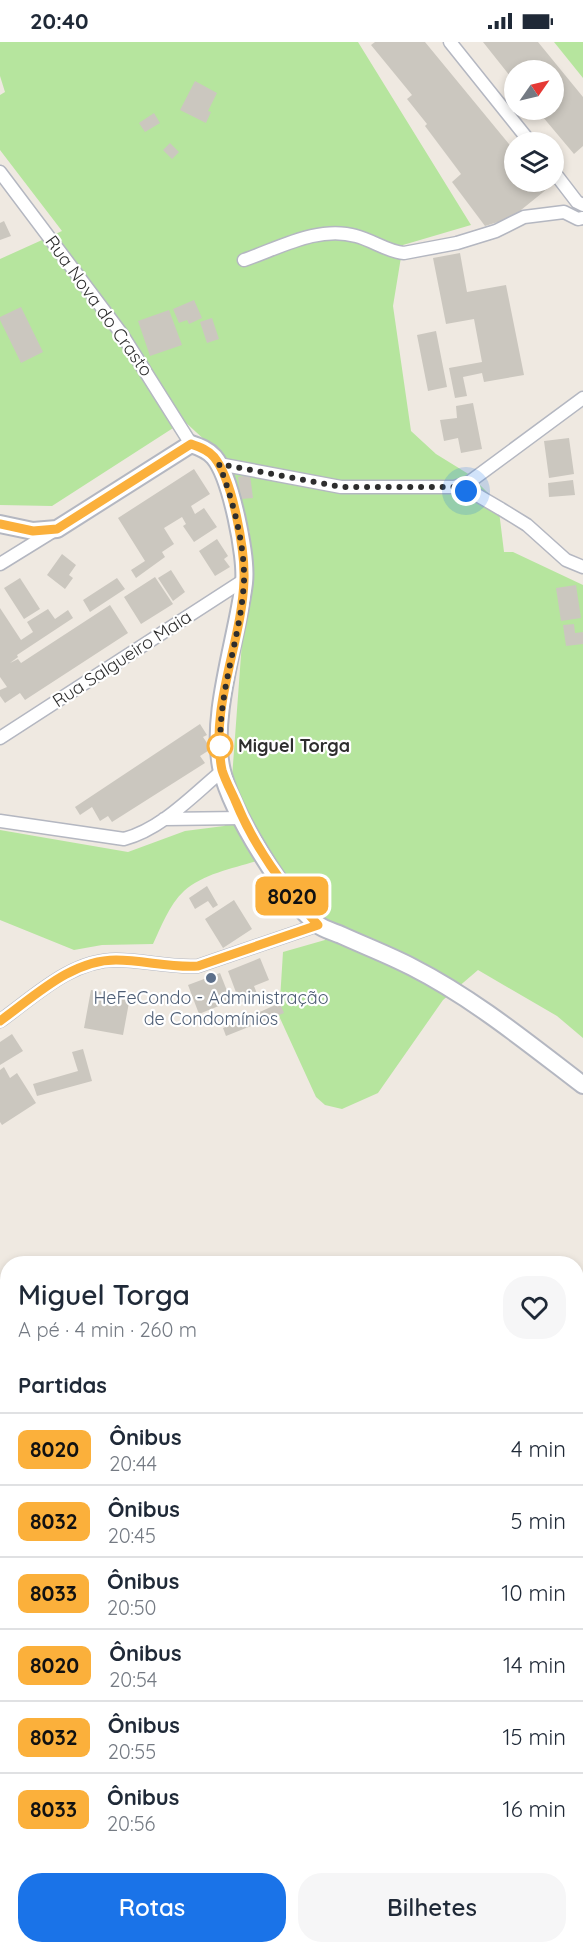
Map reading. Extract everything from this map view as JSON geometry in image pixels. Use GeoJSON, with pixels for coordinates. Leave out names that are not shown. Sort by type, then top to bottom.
{"type":"FeatureCollection","features":[{"type":"Feature","properties":{"kind":"street"},"geometry":{"type":"LineString","coordinates":[[450,42],[522,132]]}},
{"type":"Feature","properties":{"kind":"street","name":"Rua Nova do Crasto"},"geometry":{"type":"LineString","coordinates":[[0,172],[122,333],[191,444]]}},
{"type":"Feature","properties":{"kind":"street"},"geometry":{"type":"LineString","coordinates":[[564,184],[583,205]]}},
{"type":"Feature","properties":{"kind":"street"},"geometry":{"type":"LineString","coordinates":[[244,260],[325,233],[354,235],[396,253],[404,253],[457,243],[487,234],[524,217],[564,212],[578,219],[583,218]]}},
{"type":"Feature","properties":{"kind":"street"},"geometry":{"type":"LineString","coordinates":[[219,464],[341,487],[454,487],[468,483],[583,398]]}},
{"type":"Feature","properties":{"kind":"street"},"geometry":{"type":"LineString","coordinates":[[0,564],[191,444],[212,455],[219,464],[231,494],[244,580],[222,704],[219,737],[222,771],[242,818],[274,872],[318,925],[412,967],[525,1041],[583,1085]]}},
{"type":"Feature","properties":{"kind":"street"},"geometry":{"type":"LineString","coordinates":[[454,487],[477,495],[510,514],[527,525],[567,560],[583,567]]}},
{"type":"Feature","properties":{"kind":"street"},"geometry":{"type":"LineString","coordinates":[[0,524],[33,531],[57,529]]}},
{"type":"Feature","properties":{"kind":"street","name":"Rua Salgueiro Maia"},"geometry":{"type":"LineString","coordinates":[[0,738],[244,580]]}},
{"type":"Feature","properties":{"kind":"street"},"geometry":{"type":"LineString","coordinates":[[0,821],[124,839],[135,836],[164,819],[222,771]]}},
{"type":"Feature","properties":{"kind":"street"},"geometry":{"type":"LineString","coordinates":[[164,819],[242,818]]}},
{"type":"Feature","properties":{"kind":"street"},"geometry":{"type":"LineString","coordinates":[[0,1021],[73,970],[88,963],[116,960],[179,968],[198,966],[318,925]]}},
{"type":"Feature","properties":{"kind":"green space"},"geometry":{"type":"Polygon","coordinates":[[[0,42],[358,42],[471,225],[403,245],[393,306],[411,431],[436,454],[470,475],[498,503],[504,552],[513,552],[583,585],[583,1038],[557,1016],[478,970],[443,1000],[378,1093],[342,1109],[325,1105],[316,1097],[279,1016],[283,952],[325,940],[322,910],[266,858],[223,871],[192,884],[174,903],[153,944],[102,945],[74,950],[0,920],[0,830],[128,852],[185,831],[224,826],[245,809],[232,778],[250,533],[232,479],[208,443],[184,421],[52,506],[0,505],[0,259],[62,231],[0,150],[0,95],[5,92],[0,76],[0,42]]]}},
{"type":"Feature","properties":{"kind":"green space"},"geometry":{"type":"Polygon","coordinates":[[[554,42],[583,42],[583,78],[554,42]]]}},
{"type":"Feature","properties":{"kind":"building"},"geometry":{"type":"Polygon","coordinates":[[[375,42],[425,42],[504,138],[504,192],[543,192],[521,210],[524,214],[485,226],[452,182],[461,174],[407,99],[412,95],[371,45],[375,42]]]}},
{"type":"Feature","properties":{"kind":"building"},"geometry":{"type":"Polygon","coordinates":[[[483,42],[538,42],[553,60],[504,60],[504,68],[483,42]]]}},
{"type":"Feature","properties":{"kind":"building"},"geometry":{"type":"Polygon","coordinates":[[[564,74],[583,97],[583,146],[574,154],[564,142],[564,132],[556,132],[545,120],[564,120],[564,74]]]}},
{"type":"Feature","properties":{"kind":"building"},"geometry":{"type":"Polygon","coordinates":[[[195,81],[217,93],[208,111],[211,112],[206,123],[180,110],[195,81]]]}},
{"type":"Feature","properties":{"kind":"building"},"geometry":{"type":"Polygon","coordinates":[[[154,113],[160,123],[145,132],[139,123],[154,113]]]}},
{"type":"Feature","properties":{"kind":"building"},"geometry":{"type":"Polygon","coordinates":[[[170,143],[179,152],[172,159],[163,150],[170,143]]]}},
{"type":"Feature","properties":{"kind":"building"},"geometry":{"type":"Polygon","coordinates":[[[4,221],[11,236],[0,240],[0,223],[4,221]]]}},
{"type":"Feature","properties":{"kind":"building"},"geometry":{"type":"Polygon","coordinates":[[[460,253],[467,292],[506,285],[524,375],[484,382],[482,373],[463,377],[467,396],[455,398],[449,368],[482,362],[474,319],[446,324],[433,258],[460,253]]]}},
{"type":"Feature","properties":{"kind":"building"},"geometry":{"type":"Polygon","coordinates":[[[194,300],[202,318],[189,324],[187,320],[179,323],[173,309],[194,300]]]}},
{"type":"Feature","properties":{"kind":"building"},"geometry":{"type":"Polygon","coordinates":[[[21,307],[43,352],[21,363],[0,317],[21,307]]]}},
{"type":"Feature","properties":{"kind":"building"},"geometry":{"type":"Polygon","coordinates":[[[169,310],[182,345],[150,356],[138,321],[169,310]]]}},
{"type":"Feature","properties":{"kind":"building"},"geometry":{"type":"Polygon","coordinates":[[[212,318],[219,339],[207,343],[200,322],[212,318]]]}},
{"type":"Feature","properties":{"kind":"building"},"geometry":{"type":"Polygon","coordinates":[[[436,331],[447,387],[428,391],[417,335],[436,331]]]}},
{"type":"Feature","properties":{"kind":"building"},"geometry":{"type":"Polygon","coordinates":[[[473,403],[482,449],[461,453],[458,438],[444,441],[440,420],[457,418],[456,406],[473,403]]]}},
{"type":"Feature","properties":{"kind":"building"},"geometry":{"type":"Polygon","coordinates":[[[569,438],[574,474],[549,478],[544,441],[569,438]]]}},
{"type":"Feature","properties":{"kind":"building"},"geometry":{"type":"Polygon","coordinates":[[[194,469],[210,494],[191,506],[195,514],[204,508],[217,527],[194,542],[183,526],[186,524],[182,517],[164,528],[174,544],[162,552],[165,557],[136,578],[131,570],[145,561],[118,518],[194,469]]]}},
{"type":"Feature","properties":{"kind":"building"},"geometry":{"type":"Polygon","coordinates":[[[250,475],[253,498],[241,499],[238,477],[250,475]]]}},
{"type":"Feature","properties":{"kind":"building"},"geometry":{"type":"Polygon","coordinates":[[[573,480],[575,495],[549,497],[548,483],[573,480]]]}},
{"type":"Feature","properties":{"kind":"building"},"geometry":{"type":"Polygon","coordinates":[[[217,539],[228,556],[224,559],[230,567],[215,576],[199,551],[217,539]]]}},
{"type":"Feature","properties":{"kind":"building"},"geometry":{"type":"Polygon","coordinates":[[[62,554],[76,565],[69,575],[73,578],[65,589],[47,575],[62,554]]]}},
{"type":"Feature","properties":{"kind":"building"},"geometry":{"type":"Polygon","coordinates":[[[171,570],[185,592],[173,601],[158,578],[171,570]]]}},
{"type":"Feature","properties":{"kind":"building"},"geometry":{"type":"Polygon","coordinates":[[[155,577],[173,604],[141,624],[124,597],[155,577]]]}},
{"type":"Feature","properties":{"kind":"building"},"geometry":{"type":"Polygon","coordinates":[[[20,578],[40,609],[24,619],[4,588],[20,578]]]}},
{"type":"Feature","properties":{"kind":"building"},"geometry":{"type":"Polygon","coordinates":[[[117,578],[125,589],[90,612],[83,600],[117,578]]]}},
{"type":"Feature","properties":{"kind":"building"},"geometry":{"type":"Polygon","coordinates":[[[576,585],[581,618],[561,621],[556,588],[576,585]]]}},
{"type":"Feature","properties":{"kind":"building"},"geometry":{"type":"Polygon","coordinates":[[[110,605],[128,633],[25,700],[20,693],[5,703],[0,696],[0,690],[7,687],[0,677],[0,608],[21,640],[33,632],[27,622],[48,609],[55,619],[68,610],[73,618],[17,655],[18,657],[10,663],[18,659],[21,663],[110,605]]]}},
{"type":"Feature","properties":{"kind":"building"},"geometry":{"type":"Polygon","coordinates":[[[574,624],[575,633],[583,632],[583,644],[566,646],[563,625],[574,624]]]}},
{"type":"Feature","properties":{"kind":"building"},"geometry":{"type":"Polygon","coordinates":[[[200,724],[207,735],[203,737],[211,749],[200,756],[205,763],[112,822],[108,816],[100,821],[92,807],[80,815],[75,807],[200,724]]]}},
{"type":"Feature","properties":{"kind":"building"},"geometry":{"type":"Polygon","coordinates":[[[207,886],[218,905],[213,908],[208,901],[195,909],[189,898],[207,886]]]}},
{"type":"Feature","properties":{"kind":"building"},"geometry":{"type":"Polygon","coordinates":[[[234,900],[252,929],[223,948],[205,919],[234,900]]]}},
{"type":"Feature","properties":{"kind":"building"},"geometry":{"type":"Polygon","coordinates":[[[260,958],[269,980],[254,986],[258,996],[240,1003],[228,971],[260,958]]]}},
{"type":"Feature","properties":{"kind":"building"},"geometry":{"type":"Polygon","coordinates":[[[220,973],[231,1001],[199,1014],[188,985],[220,973]]]}},
{"type":"Feature","properties":{"kind":"building"},"geometry":{"type":"Polygon","coordinates":[[[91,990],[130,997],[123,1035],[84,1028],[91,990]]]}},
{"type":"Feature","properties":{"kind":"building"},"geometry":{"type":"Polygon","coordinates":[[[280,1003],[284,1013],[226,1036],[223,1028],[280,1003]]]}},
{"type":"Feature","properties":{"kind":"building"},"geometry":{"type":"Polygon","coordinates":[[[12,1034],[23,1051],[0,1065],[0,1042],[12,1034]]]}},
{"type":"Feature","properties":{"kind":"building"},"geometry":{"type":"Polygon","coordinates":[[[83,1049],[92,1081],[37,1096],[33,1084],[78,1071],[72,1052],[83,1049]]]}},
{"type":"Feature","properties":{"kind":"building"},"geometry":{"type":"Polygon","coordinates":[[[4,1067],[10,1078],[17,1073],[36,1103],[2,1125],[0,1122],[0,1070],[4,1067]]]}},
{"type":"Feature","properties":{"kind":"bus line","name":"8020"},"geometry":{"type":"LineString","coordinates":[[0,524],[33,531],[57,529],[191,444],[202,447],[212,455],[219,464],[231,494],[244,580],[222,704],[219,737],[222,771],[255,843],[296,902],[318,925],[198,966],[179,968],[116,960],[88,963],[73,970],[0,1021]]}},
{"type":"Feature","properties":{"kind":"place","name":"Miguel Torga"},"geometry":{"type":"Point","coordinates":[220,746]}},
{"type":"Feature","properties":{"kind":"place","name":"HeFeCondo - Administração de Condomínios"},"geometry":{"type":"Point","coordinates":[211,978]}},
{"type":"Feature","properties":{"kind":"route"},"geometry":{"type":"LineString","coordinates":[[220,746],[221,754],[219,737],[222,704],[244,580],[231,494],[219,464],[341,487],[454,487],[466,491]]}}]}
